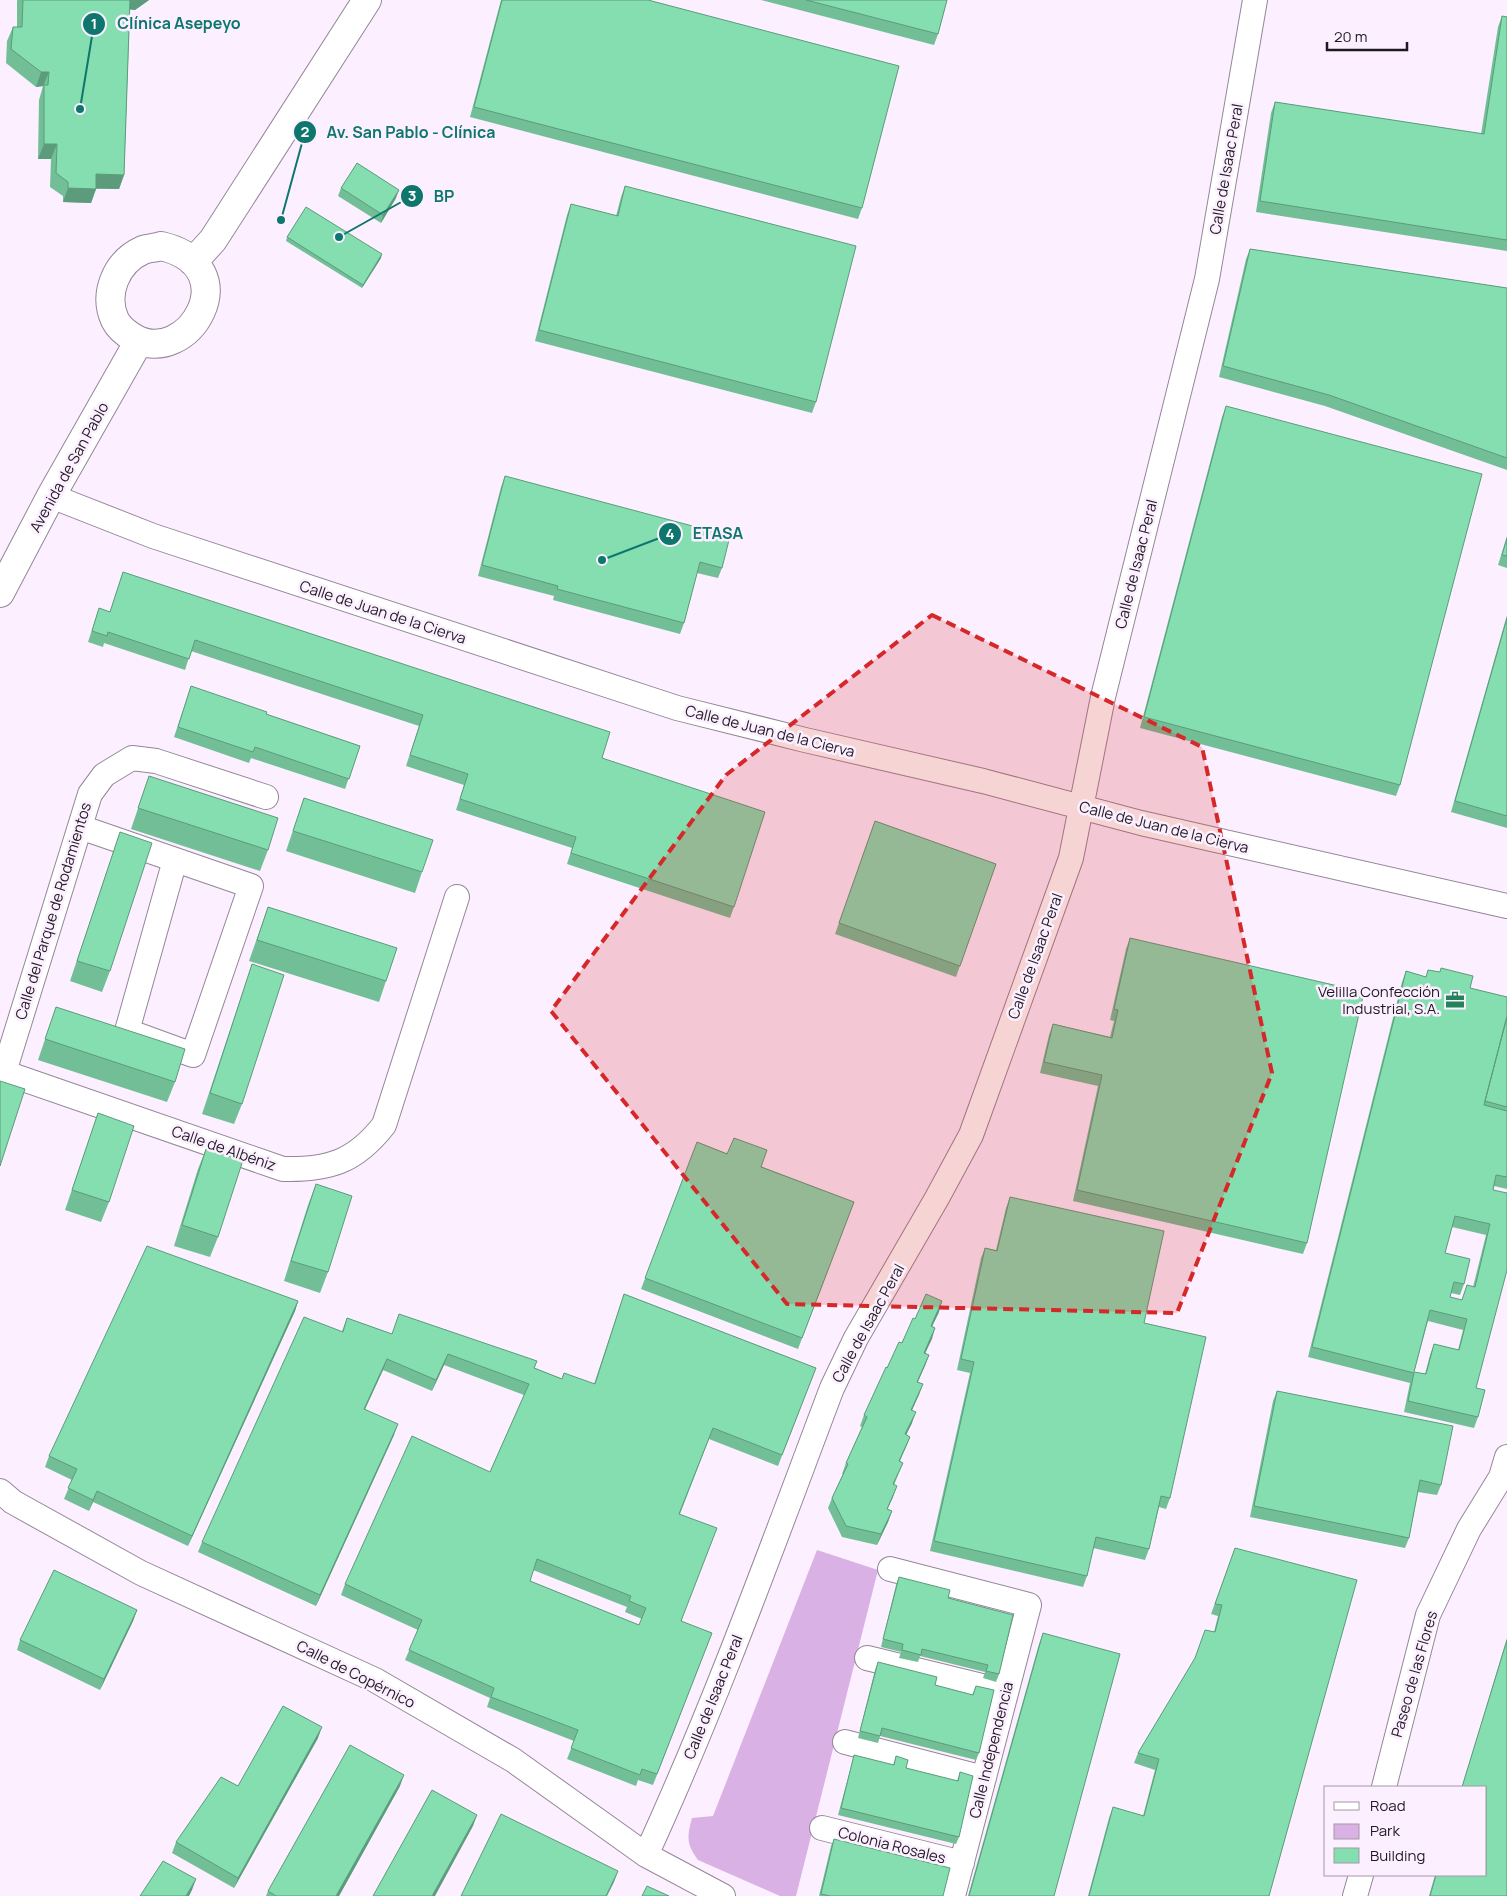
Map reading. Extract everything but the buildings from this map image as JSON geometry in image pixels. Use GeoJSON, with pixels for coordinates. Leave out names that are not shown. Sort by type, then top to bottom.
{"type":"FeatureCollection","features":[{"type":"Feature","properties":{"kind":"street"},"geometry":{"type":"LineString","coordinates":[[193,262],[212,240],[367,0]]}},
{"type":"Feature","properties":{"kind":"street","name":"Calle de Isaac Peral"},"geometry":{"type":"LineString","coordinates":[[646,1855],[667,1810],[713,1697],[832,1388],[856,1338],[937,1198],[970,1135],[1071,858],[1106,688],[1207,279],[1255,0]]}},
{"type":"Feature","properties":{"kind":"street"},"geometry":{"type":"LineString","coordinates":[[161,246],[175,250],[193,262],[204,278],[207,294],[203,307],[195,321],[183,335],[170,342],[154,344],[139,340],[126,333],[116,322],[110,307],[110,291],[117,273],[130,258],[143,250],[161,246]]}},
{"type":"Feature","properties":{"kind":"street","name":"Avenida de San Pablo"},"geometry":{"type":"LineString","coordinates":[[0,593],[50,496],[139,340]]}},
{"type":"Feature","properties":{"kind":"street","name":"Calle de Juan de la Cierva"},"geometry":{"type":"LineString","coordinates":[[50,496],[154,536],[677,708],[983,781],[1151,825],[1507,906]]}},
{"type":"Feature","properties":{"kind":"street","name":"Calle del Parque de Rodamientos"},"geometry":{"type":"LineString","coordinates":[[2,1071],[90,794],[104,775],[132,758],[156,761],[266,797]]}},
{"type":"Feature","properties":{"kind":"street"},"geometry":{"type":"LineString","coordinates":[[80,827],[251,886],[193,1055],[127,1031],[175,860]]}},
{"type":"Feature","properties":{"kind":"street","name":"Calle de Albéniz"},"geometry":{"type":"LineString","coordinates":[[2,1071],[283,1169],[324,1167],[348,1158],[370,1142],[384,1125],[457,897]]}},
{"type":"Feature","properties":{"kind":"street","name":"Paseo de las Flores"},"geometry":{"type":"LineString","coordinates":[[1384,1786],[1428,1616],[1470,1529],[1505,1471]]}},
{"type":"Feature","properties":{"kind":"street","name":"Calle de Copérnico"},"geometry":{"type":"LineString","coordinates":[[0,1491],[13,1502],[141,1572],[374,1680],[513,1760],[646,1855],[724,1896]]}},
{"type":"Feature","properties":{"kind":"street","name":"Calle Independencia"},"geometry":{"type":"LineString","coordinates":[[890,1570],[1029,1605],[953,1896]]}},
{"type":"Feature","properties":{"kind":"street"},"geometry":{"type":"LineString","coordinates":[[867,1658],[1006,1692]]}},
{"type":"Feature","properties":{"kind":"street"},"geometry":{"type":"LineString","coordinates":[[845,1742],[984,1778]]}},
{"type":"Feature","properties":{"kind":"street","name":"Colonia Rosales"},"geometry":{"type":"LineString","coordinates":[[822,1828],[962,1863]]}},
{"type":"Feature","properties":{"kind":"street"},"geometry":{"type":"LineString","coordinates":[[1355,1896],[1361,1876]]}},
{"type":"Feature","properties":{"kind":"highlighted area"},"geometry":{"type":"Polygon","coordinates":[[[932,615],[1202,747],[1272,1073],[1177,1313],[787,1304],[551,1011],[726,775],[932,615]]]}},
{"type":"Feature","properties":{"kind":"green space"},"geometry":{"type":"Polygon","coordinates":[[[817,1550],[878,1570],[796,1896],[780,1896],[698,1860],[691,1849],[689,1830],[692,1818],[713,1816],[817,1550]]]}},
{"type":"Feature","properties":{"kind":"place","name":"Clínica Asepeyo"},"geometry":{"type":"Point","coordinates":[80,109]}},
{"type":"Feature","properties":{"kind":"place","name":"Av. San Pablo - Clínica"},"geometry":{"type":"Point","coordinates":[281,220]}},
{"type":"Feature","properties":{"kind":"place","name":"BP"},"geometry":{"type":"Point","coordinates":[339,237]}},
{"type":"Feature","properties":{"kind":"place","name":"ETASA"},"geometry":{"type":"Point","coordinates":[602,560]}},
{"type":"Feature","properties":{"kind":"place","name":"Velilla Confección Industrial, S.A."},"geometry":{"type":"Point","coordinates":[1455,1000]}}]}
